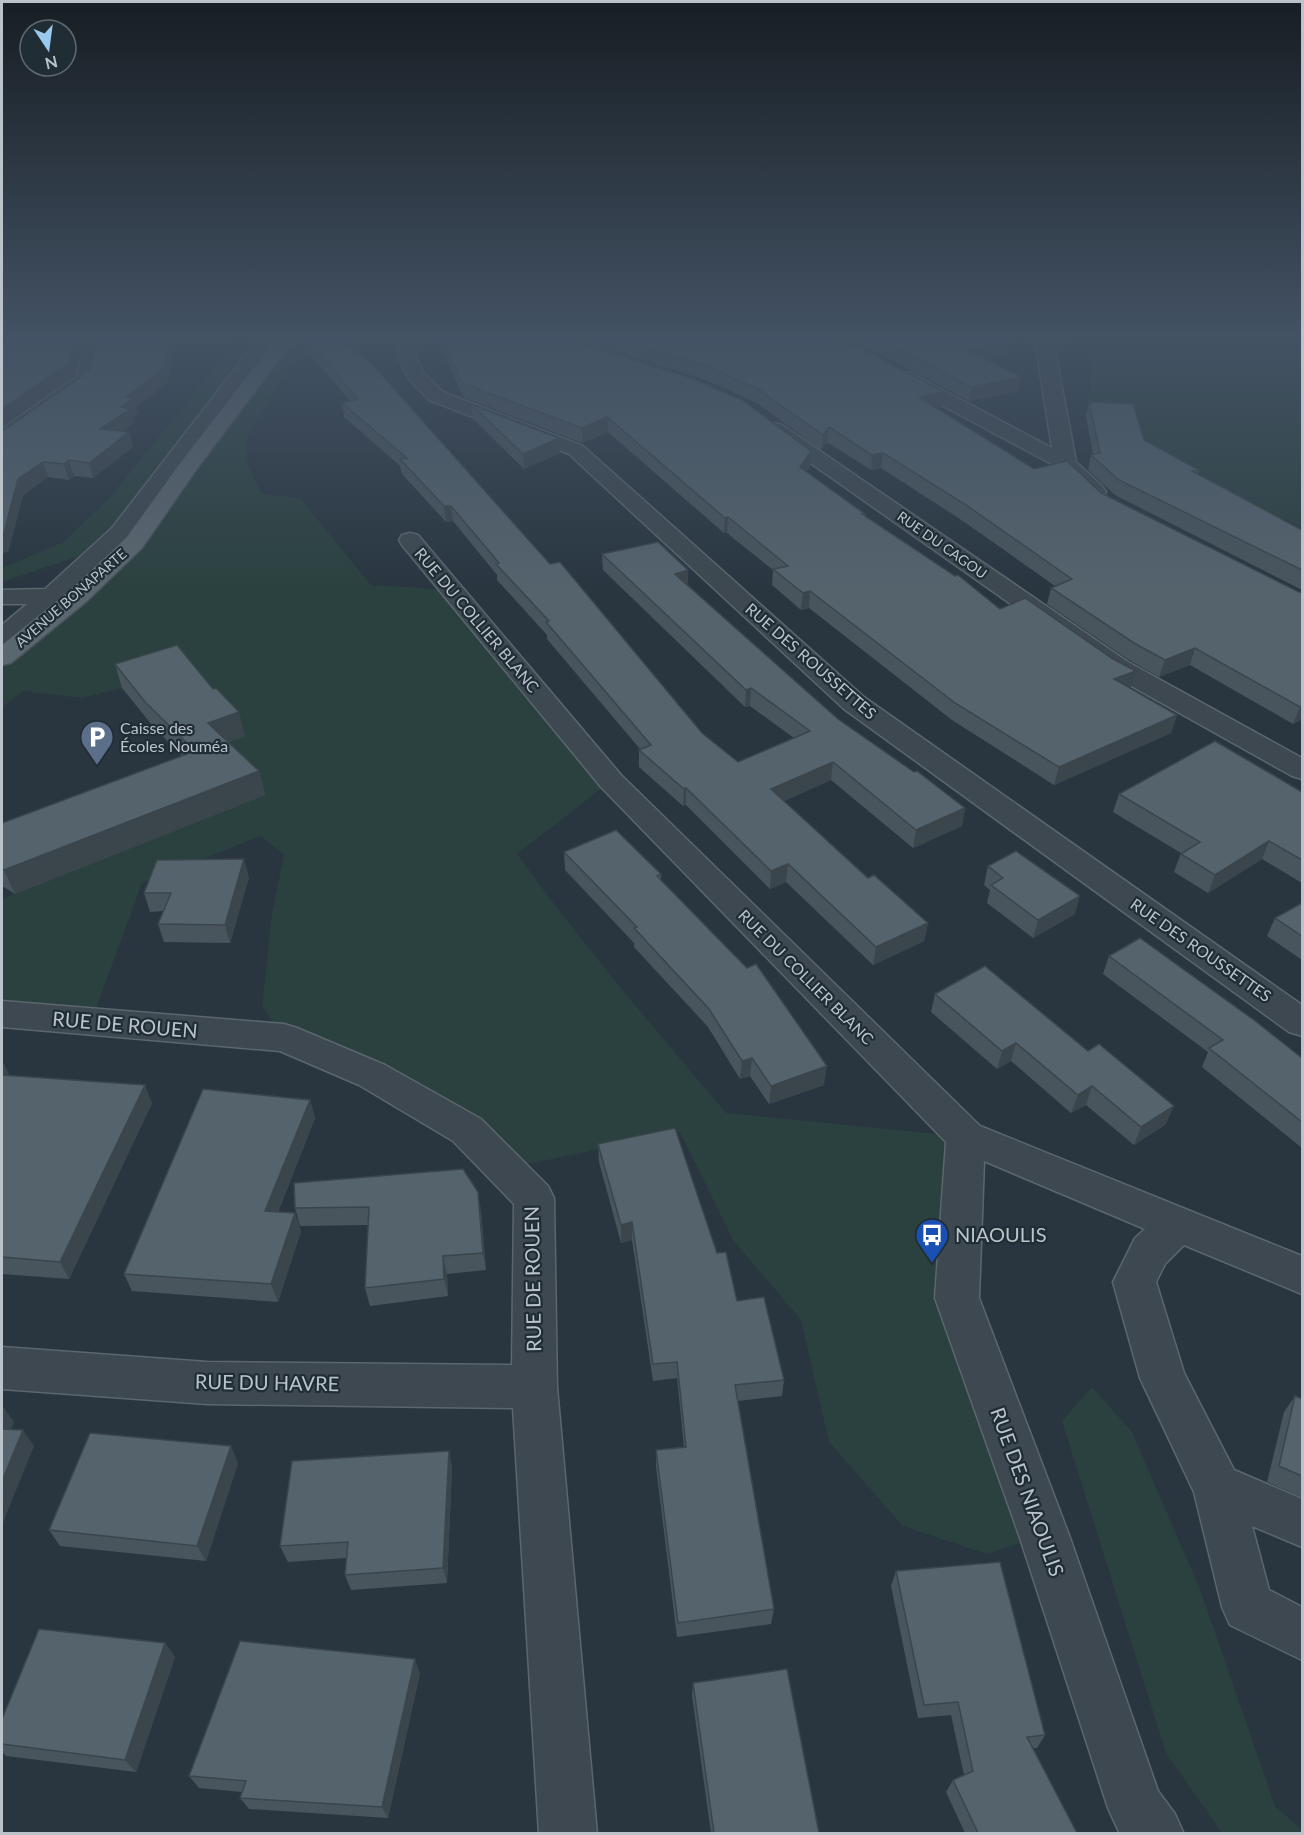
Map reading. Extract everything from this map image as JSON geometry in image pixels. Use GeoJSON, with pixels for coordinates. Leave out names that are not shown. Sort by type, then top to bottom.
{"type":"FeatureCollection","features":[{"type":"Feature","properties":{"kind":"main road","name":"AVENUE BONAPARTE"},"geometry":{"type":"LineString","coordinates":[[2,657],[78,596],[134,543],[223,420]]}},
{"type":"Feature","properties":{"kind":"street"},"geometry":{"type":"LineString","coordinates":[[2,438],[28,420]]}},
{"type":"Feature","properties":{"kind":"street"},"geometry":{"type":"LineString","coordinates":[[2,637],[52,596],[120,532],[206,420]]}},
{"type":"Feature","properties":{"kind":"street","name":"RUE DES ROUSSETTES"},"geometry":{"type":"LineString","coordinates":[[493,420],[576,450],[854,703],[1302,1023]]}},
{"type":"Feature","properties":{"kind":"street","name":"RUE DU CAGOU"},"geometry":{"type":"LineString","coordinates":[[763,420],[1119,668],[1302,770]]}},
{"type":"Feature","properties":{"kind":"street"},"geometry":{"type":"LineString","coordinates":[[982,420],[1066,464],[1106,502],[1116,507]]}},
{"type":"Feature","properties":{"kind":"street"},"geometry":{"type":"LineString","coordinates":[[986,422],[1029,420]]}},
{"type":"Feature","properties":{"kind":"street"},"geometry":{"type":"LineString","coordinates":[[1040,420],[1066,464]]}},
{"type":"Feature","properties":{"kind":"street","name":"RUE DU COLLIER BLANC"},"geometry":{"type":"LineString","coordinates":[[410,540],[611,781],[966,1137],[1302,1275]]}},
{"type":"Feature","properties":{"kind":"street"},"geometry":{"type":"LineString","coordinates":[[2,597],[78,596]]}},
{"type":"Feature","properties":{"kind":"street","name":"RUE DE ROUEN"},"geometry":{"type":"LineString","coordinates":[[2,1014],[284,1038],[372,1076],[467,1130],[534,1198],[534,1387],[568,1833]]}},
{"type":"Feature","properties":{"kind":"street","name":"RUE DES NIAOULIS"},"geometry":{"type":"LineString","coordinates":[[966,1137],[957,1298],[1044,1535],[1136,1808],[1155,1833]]}},
{"type":"Feature","properties":{"kind":"street"},"geometry":{"type":"LineString","coordinates":[[1178,1224],[1150,1251],[1134,1282],[1163,1378],[1217,1487],[1248,1607],[1302,1634]]}},
{"type":"Feature","properties":{"kind":"street","name":"RUE DU HAVRE"},"geometry":{"type":"LineString","coordinates":[[2,1368],[207,1383],[534,1387]]}},
{"type":"Feature","properties":{"kind":"street"},"geometry":{"type":"LineString","coordinates":[[1217,1487],[1302,1523]]}},
{"type":"Feature","properties":{"kind":"green space"},"geometry":{"type":"Polygon","coordinates":[[[173,420],[206,420],[120,533],[82,555],[2,582],[2,568],[64,542],[111,496],[173,420]]]}},
{"type":"Feature","properties":{"kind":"green space"},"geometry":{"type":"Polygon","coordinates":[[[220,420],[258,420],[247,438],[247,463],[261,494],[300,498],[371,585],[452,590],[611,781],[517,854],[593,953],[726,1113],[966,1137],[957,1298],[1044,1535],[987,1554],[903,1526],[829,1442],[801,1320],[733,1240],[680,1132],[505,1169],[284,1038],[262,1006],[272,914],[284,855],[261,836],[142,883],[91,1022],[2,1014],[2,899],[264,795],[152,725],[213,705],[122,688],[82,698],[23,691],[2,707],[2,657],[78,596],[220,420]]]}},
{"type":"Feature","properties":{"kind":"green space"},"geometry":{"type":"Polygon","coordinates":[[[1093,420],[1302,420],[1302,527],[1238,498],[1093,420]]]}},
{"type":"Feature","properties":{"kind":"green space"},"geometry":{"type":"Polygon","coordinates":[[[1092,1387],[1132,1432],[1200,1589],[1275,1806],[1302,1830],[1302,1833],[1222,1833],[1166,1753],[1062,1421],[1092,1387]]]}},
{"type":"Feature","properties":{"kind":"building"},"geometry":{"type":"Polygon","coordinates":[[[19,420],[114,420],[100,429],[129,432],[89,463],[69,460],[64,464],[43,462],[18,479],[2,536],[2,430],[19,420]]]}},
{"type":"Feature","properties":{"kind":"building"},"geometry":{"type":"Polygon","coordinates":[[[362,420],[421,420],[550,564],[560,562],[702,733],[738,762],[810,731],[751,688],[746,690],[602,554],[658,542],[688,570],[675,574],[838,719],[914,772],[917,771],[965,808],[916,830],[833,762],[771,789],[868,878],[874,875],[928,923],[876,947],[788,864],[771,871],[686,788],[684,789],[639,750],[651,745],[546,622],[549,621],[496,564],[499,563],[451,506],[444,506],[400,459],[407,458],[362,420]]]}},
{"type":"Feature","properties":{"kind":"building"},"geometry":{"type":"Polygon","coordinates":[[[487,420],[511,420],[559,438],[523,454],[487,420]]]}},
{"type":"Feature","properties":{"kind":"building"},"geometry":{"type":"Polygon","coordinates":[[[560,420],[601,420],[582,428],[560,420]]]}},
{"type":"Feature","properties":{"kind":"building"},"geometry":{"type":"Polygon","coordinates":[[[610,420],[769,420],[811,451],[800,467],[865,514],[862,514],[955,576],[958,575],[1000,609],[1025,598],[1113,659],[1136,671],[1114,679],[1177,715],[1059,767],[955,703],[810,591],[803,593],[773,569],[788,566],[728,517],[725,518],[610,420]]]}},
{"type":"Feature","properties":{"kind":"building"},"geometry":{"type":"Polygon","coordinates":[[[801,420],[955,420],[1034,469],[1067,461],[1101,493],[1302,592],[1302,706],[1300,707],[1195,648],[1165,660],[1134,643],[1051,588],[1072,579],[966,505],[883,453],[872,455],[829,427],[823,435],[801,420]]]}},
{"type":"Feature","properties":{"kind":"building"},"geometry":{"type":"Polygon","coordinates":[[[1093,420],[1138,420],[1144,440],[1199,470],[1192,471],[1302,530],[1302,570],[1119,480],[1091,455],[1100,453],[1093,420]]]}},
{"type":"Feature","properties":{"kind":"building"},"geometry":{"type":"Polygon","coordinates":[[[177,645],[213,689],[216,688],[239,712],[208,723],[259,771],[4,870],[2,868],[2,823],[195,751],[145,702],[115,664],[177,645]]]}},
{"type":"Feature","properties":{"kind":"building"},"geometry":{"type":"Polygon","coordinates":[[[1215,741],[1302,792],[1302,860],[1269,841],[1215,875],[1181,854],[1200,842],[1119,794],[1215,741]]]}},
{"type":"Feature","properties":{"kind":"building"},"geometry":{"type":"Polygon","coordinates":[[[616,830],[661,874],[657,876],[747,968],[756,964],[827,1066],[771,1086],[752,1058],[742,1061],[709,1009],[634,928],[637,927],[564,852],[616,830]]]}},
{"type":"Feature","properties":{"kind":"building"},"geometry":{"type":"Polygon","coordinates":[[[1016,851],[1080,896],[1038,920],[991,885],[1003,878],[988,866],[1016,851]]]}},
{"type":"Feature","properties":{"kind":"building"},"geometry":{"type":"Polygon","coordinates":[[[244,859],[225,925],[158,924],[171,893],[144,893],[157,860],[244,859]]]}},
{"type":"Feature","properties":{"kind":"building"},"geometry":{"type":"Polygon","coordinates":[[[1302,903],[1302,936],[1275,918],[1302,903]]]}},
{"type":"Feature","properties":{"kind":"building"},"geometry":{"type":"Polygon","coordinates":[[[1140,938],[1254,1020],[1302,1058],[1302,1122],[1209,1048],[1223,1040],[1109,956],[1140,938]]]}},
{"type":"Feature","properties":{"kind":"building"},"geometry":{"type":"Polygon","coordinates":[[[985,966],[1088,1051],[1099,1044],[1174,1106],[1141,1127],[1092,1086],[1078,1095],[1016,1043],[1002,1051],[935,994],[985,966]]]}},
{"type":"Feature","properties":{"kind":"building"},"geometry":{"type":"Polygon","coordinates":[[[2,1075],[145,1085],[60,1262],[2,1257],[2,1075]]]}},
{"type":"Feature","properties":{"kind":"building"},"geometry":{"type":"Polygon","coordinates":[[[203,1089],[310,1100],[265,1211],[295,1213],[271,1284],[124,1274],[203,1089]]]}},
{"type":"Feature","properties":{"kind":"building"},"geometry":{"type":"Polygon","coordinates":[[[675,1128],[717,1253],[726,1252],[737,1301],[764,1297],[784,1380],[735,1385],[774,1609],[678,1623],[656,1450],[686,1447],[677,1362],[653,1364],[632,1222],[621,1225],[598,1144],[675,1128]]]}},
{"type":"Feature","properties":{"kind":"building"},"geometry":{"type":"Polygon","coordinates":[[[463,1169],[478,1192],[483,1253],[443,1256],[444,1279],[365,1288],[369,1207],[295,1208],[294,1183],[463,1169]]]}},
{"type":"Feature","properties":{"kind":"building"},"geometry":{"type":"Polygon","coordinates":[[[1295,1396],[1302,1399],[1302,1476],[1279,1466],[1295,1396]]]}},
{"type":"Feature","properties":{"kind":"building"},"geometry":{"type":"Polygon","coordinates":[[[2,1429],[23,1430],[2,1481],[2,1429]]]}},
{"type":"Feature","properties":{"kind":"building"},"geometry":{"type":"Polygon","coordinates":[[[90,1433],[231,1446],[197,1546],[49,1530],[90,1433]]]}},
{"type":"Feature","properties":{"kind":"building"},"geometry":{"type":"Polygon","coordinates":[[[449,1451],[443,1568],[345,1575],[348,1542],[280,1546],[292,1461],[449,1451]]]}},
{"type":"Feature","properties":{"kind":"building"},"geometry":{"type":"Polygon","coordinates":[[[1000,1562],[1045,1735],[1027,1737],[1077,1833],[978,1833],[953,1780],[973,1771],[958,1702],[924,1705],[896,1571],[1000,1562]]]}},
{"type":"Feature","properties":{"kind":"building"},"geometry":{"type":"Polygon","coordinates":[[[39,1629],[165,1643],[125,1760],[2,1744],[2,1719],[39,1629]]]}},
{"type":"Feature","properties":{"kind":"building"},"geometry":{"type":"Polygon","coordinates":[[[240,1641],[415,1659],[382,1807],[240,1798],[246,1781],[189,1776],[240,1641]]]}},
{"type":"Feature","properties":{"kind":"building"},"geometry":{"type":"Polygon","coordinates":[[[787,1669],[819,1833],[714,1833],[693,1683],[787,1669]]]}},
{"type":"Feature","properties":{"kind":"place","name":"Caisse des Écoles Nouméa"},"geometry":{"type":"Point","coordinates":[97,766]}},
{"type":"Feature","properties":{"kind":"place","name":"NIAOULIS"},"geometry":{"type":"Point","coordinates":[932,1264]}}]}
